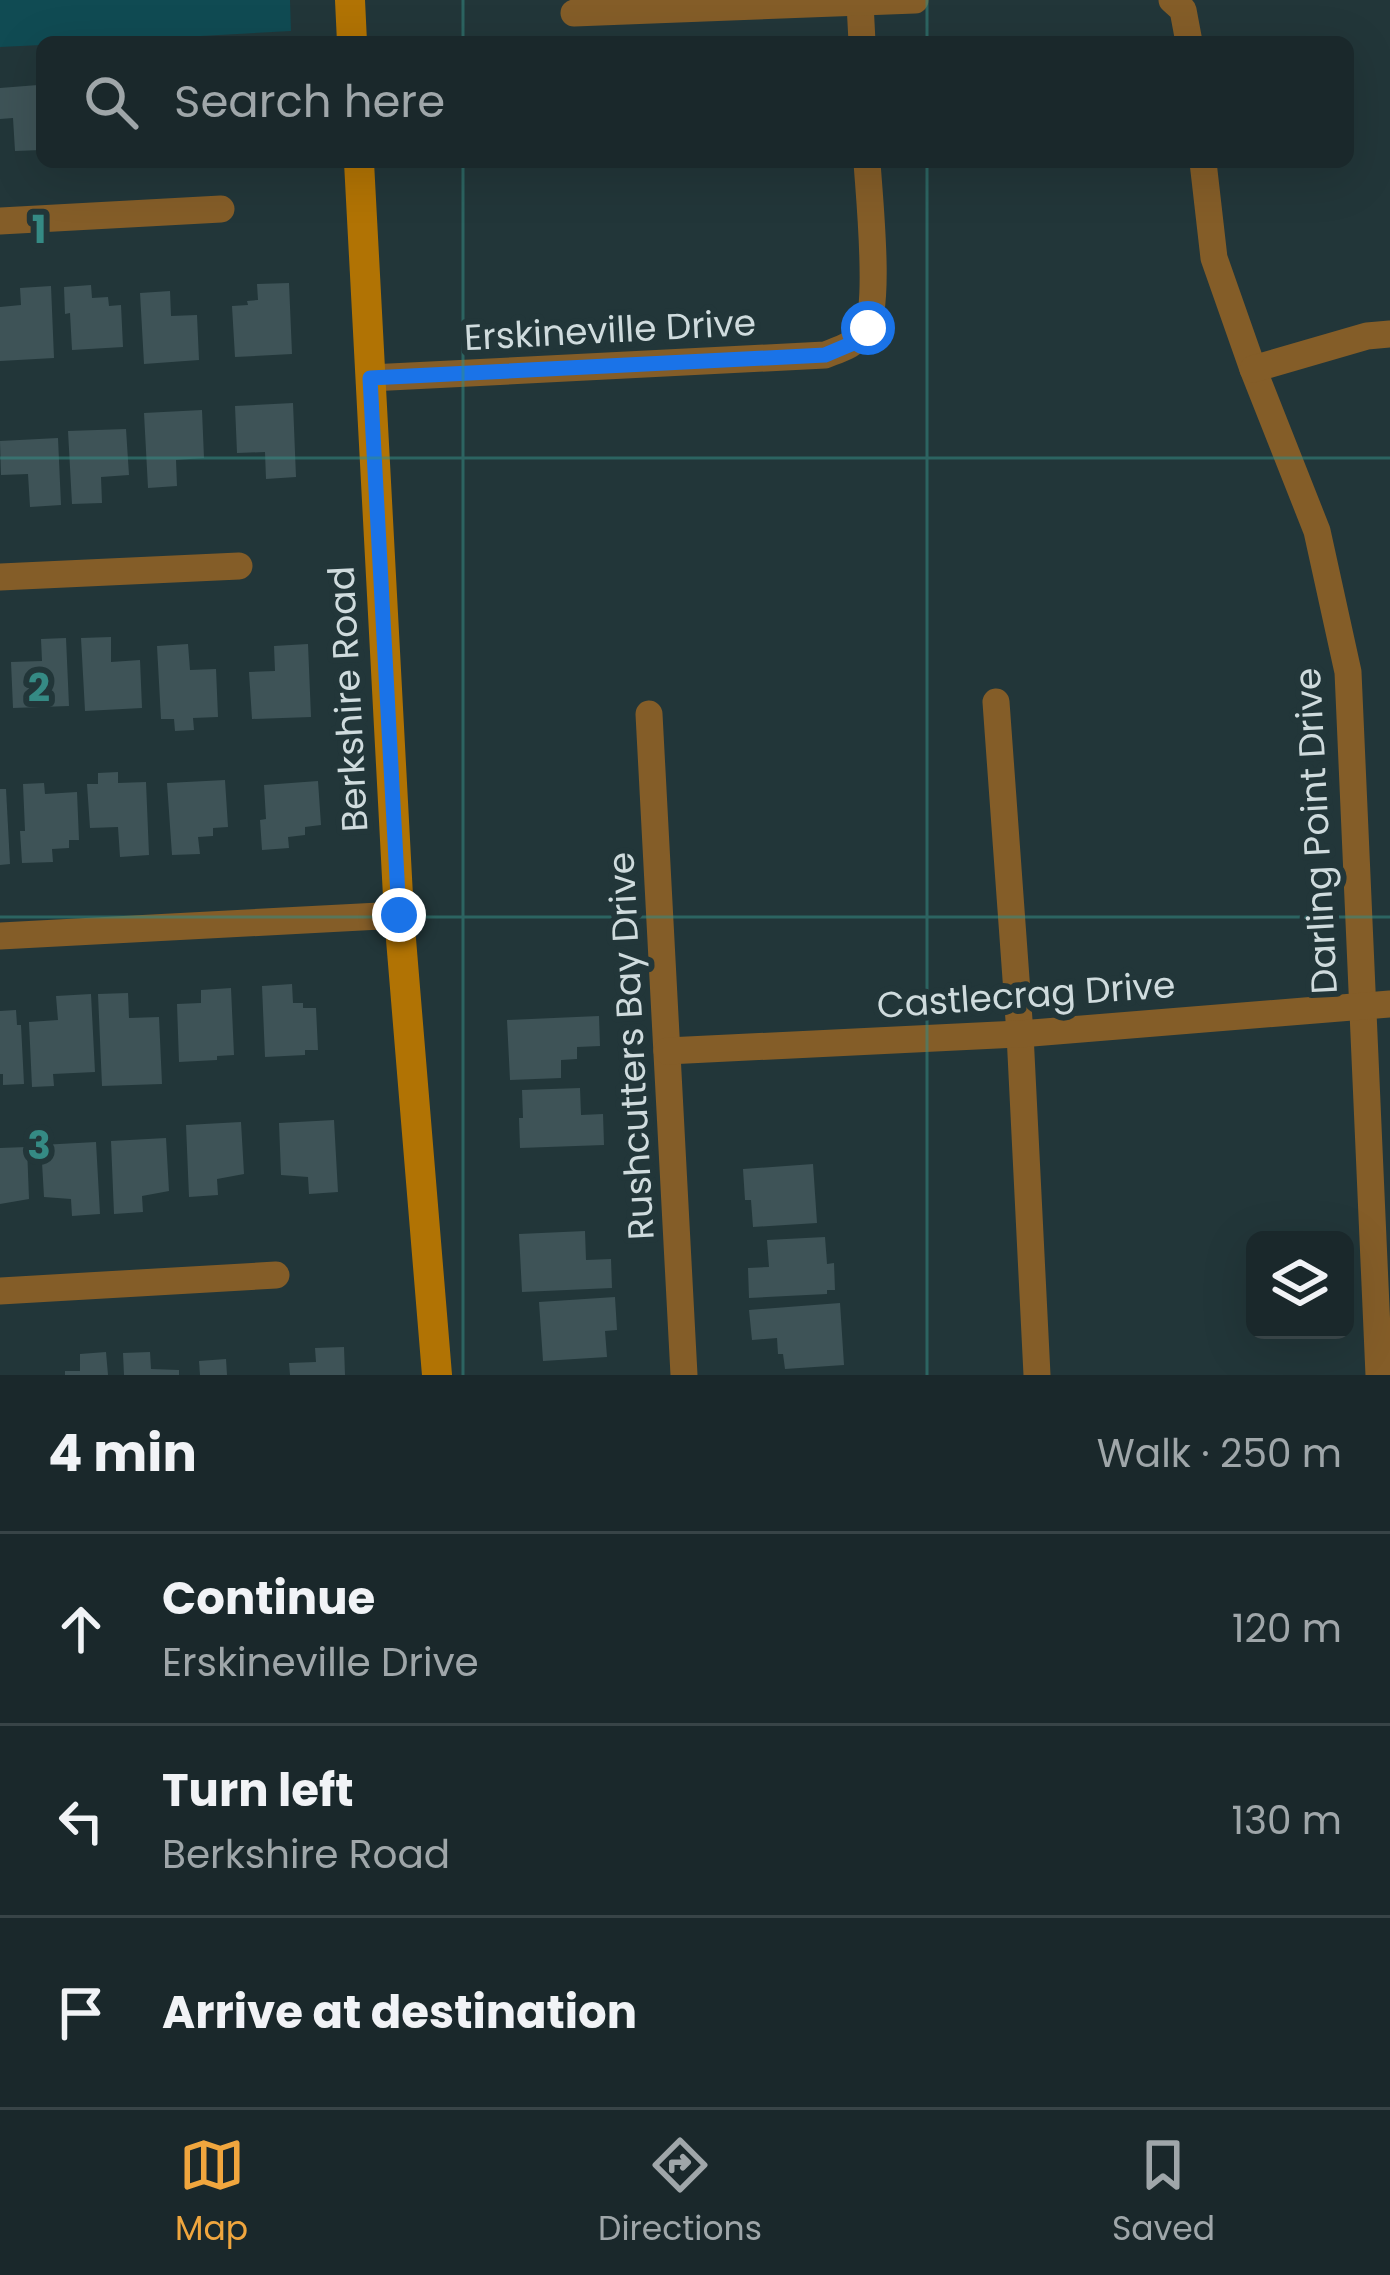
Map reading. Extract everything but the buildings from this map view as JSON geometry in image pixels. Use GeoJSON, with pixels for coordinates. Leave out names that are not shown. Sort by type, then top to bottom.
{"type":"FeatureCollection","features":[{"type":"Feature","properties":{"kind":"street"},"geometry":{"type":"LineString","coordinates":[[350,0],[352,36]]}},
{"type":"Feature","properties":{"kind":"street"},"geometry":{"type":"LineString","coordinates":[[574,13],[915,0]]}},
{"type":"Feature","properties":{"kind":"street"},"geometry":{"type":"LineString","coordinates":[[860,3],[862,36]]}},
{"type":"Feature","properties":{"kind":"street"},"geometry":{"type":"LineString","coordinates":[[1178,5],[1187,36]]}},
{"type":"Feature","properties":{"kind":"street","name":"Berkshire Road"},"geometry":{"type":"LineString","coordinates":[[359,168],[399,915],[437,1375]]}},
{"type":"Feature","properties":{"kind":"street","name":"Erskineville Drive"},"geometry":{"type":"LineString","coordinates":[[370,378],[825,355],[851,344],[868,328],[873,288],[867,168]]}},
{"type":"Feature","properties":{"kind":"street","name":"Darling Point Drive"},"geometry":{"type":"LineString","coordinates":[[1204,168],[1214,258],[1252,369],[1317,531],[1348,672],[1376,1004],[1379,1375]]}},
{"type":"Feature","properties":{"kind":"street"},"geometry":{"type":"LineString","coordinates":[[0,221],[221,209]]}},
{"type":"Feature","properties":{"kind":"street"},"geometry":{"type":"LineString","coordinates":[[1252,369],[1367,336],[1390,334]]}},
{"type":"Feature","properties":{"kind":"street"},"geometry":{"type":"LineString","coordinates":[[0,578],[239,566]]}},
{"type":"Feature","properties":{"kind":"street"},"geometry":{"type":"LineString","coordinates":[[996,702],[1020,1034],[1037,1375]]}},
{"type":"Feature","properties":{"kind":"street","name":"Rushcutters Bay Drive"},"geometry":{"type":"LineString","coordinates":[[649,714],[684,1375]]}},
{"type":"Feature","properties":{"kind":"street"},"geometry":{"type":"LineString","coordinates":[[0,936],[399,915]]}},
{"type":"Feature","properties":{"kind":"street","name":"Castlecrag Drive"},"geometry":{"type":"LineString","coordinates":[[667,1051],[1020,1034],[1376,1004]]}},
{"type":"Feature","properties":{"kind":"street"},"geometry":{"type":"LineString","coordinates":[[0,1291],[276,1275]]}},
{"type":"Feature","properties":{"kind":"shaded area"},"geometry":{"type":"Polygon","coordinates":[[[0,0],[290,0],[291,31],[36,36],[36,45],[0,47],[0,0]]]}},
{"type":"Feature","properties":{"kind":"route"},"geometry":{"type":"LineString","coordinates":[[399,915],[370,378],[825,355],[851,344],[868,328]]}}]}
